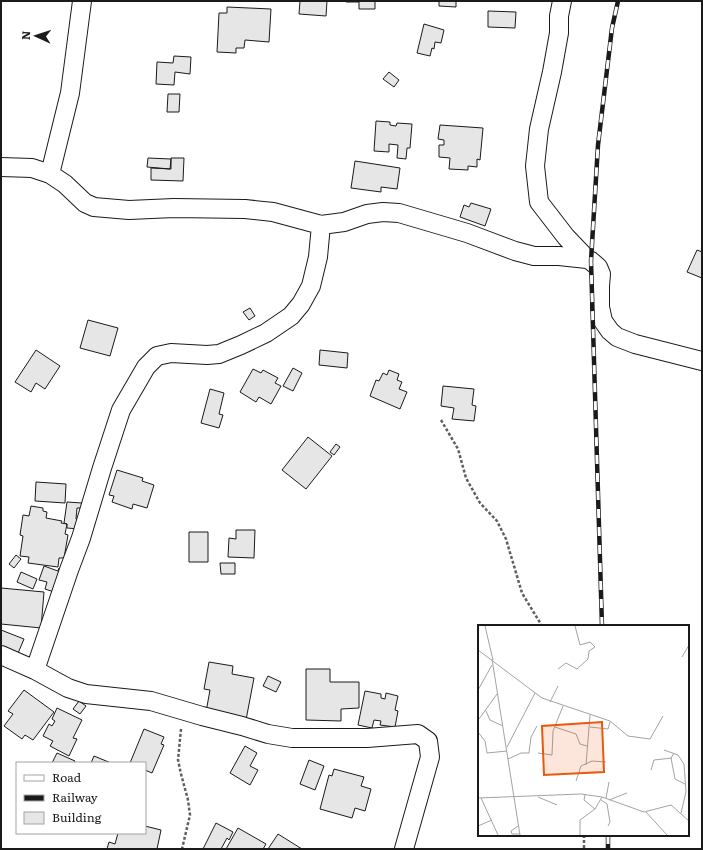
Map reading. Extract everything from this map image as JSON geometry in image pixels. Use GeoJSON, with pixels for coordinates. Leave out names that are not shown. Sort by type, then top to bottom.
{"type":"FeatureCollection","features":[{"type":"Feature","properties":{"kind":"street"},"geometry":{"type":"LineString","coordinates":[[50,174],[70,93],[82,1]]}},
{"type":"Feature","properties":{"kind":"street"},"geometry":{"type":"LineString","coordinates":[[562,1],[559,16],[559,33],[539,129],[535,166],[539,202],[566,237],[587,259]]}},
{"type":"Feature","properties":{"kind":"street"},"geometry":{"type":"LineString","coordinates":[[1,167],[32,168],[50,174],[65,184],[85,203],[94,208],[129,210],[174,208],[245,209],[273,212],[321,225],[344,222],[367,214],[383,212],[399,213],[432,224],[467,233],[515,251],[534,256],[559,256],[587,259],[592,261],[598,267],[601,274],[600,307],[603,321],[610,331],[617,337],[635,344],[702,361]]}},
{"type":"Feature","properties":{"kind":"street"},"geometry":{"type":"LineString","coordinates":[[34,670],[81,538],[121,410],[146,367],[157,356],[171,353],[207,355],[219,354],[266,333],[291,316],[301,304],[311,286],[318,257],[321,225]]}},
{"type":"Feature","properties":{"kind":"street"},"geometry":{"type":"LineString","coordinates":[[1,655],[68,688],[86,694],[151,701],[268,734],[292,738],[367,738],[418,734],[428,741],[430,757],[404,849]]}},
{"type":"Feature","properties":{"kind":"path"},"geometry":{"type":"LineString","coordinates":[[441,420],[458,449],[466,478],[480,504],[498,521],[506,539],[522,593],[541,625]]}},
{"type":"Feature","properties":{"kind":"path"},"geometry":{"type":"LineString","coordinates":[[182,849],[190,816],[188,800],[178,760],[183,710]]}},
{"type":"Feature","properties":{"kind":"path"},"geometry":{"type":"LineString","coordinates":[[584,836],[584,849]]}},
{"type":"Feature","properties":{"kind":"building"},"geometry":{"type":"Polygon","coordinates":[[[300,1],[327,1],[326,16],[299,14],[300,1]]]}},
{"type":"Feature","properties":{"kind":"building"},"geometry":{"type":"Polygon","coordinates":[[[346,1],[375,1],[375,9],[359,9],[359,2],[346,1]]]}},
{"type":"Feature","properties":{"kind":"building"},"geometry":{"type":"Polygon","coordinates":[[[439,1],[456,1],[456,7],[439,6],[439,1]]]}},
{"type":"Feature","properties":{"kind":"building"},"geometry":{"type":"Polygon","coordinates":[[[227,7],[271,9],[269,42],[245,40],[244,48],[236,48],[236,53],[217,52],[219,13],[227,13],[227,7]]]}},
{"type":"Feature","properties":{"kind":"building"},"geometry":{"type":"Polygon","coordinates":[[[488,11],[516,12],[515,28],[488,27],[488,11]]]}},
{"type":"Feature","properties":{"kind":"building"},"geometry":{"type":"Polygon","coordinates":[[[424,24],[444,30],[441,43],[435,42],[434,49],[432,48],[430,56],[417,53],[424,24]]]}},
{"type":"Feature","properties":{"kind":"building"},"geometry":{"type":"Polygon","coordinates":[[[174,56],[191,57],[190,74],[175,72],[174,85],[156,84],[157,62],[173,63],[174,56]]]}},
{"type":"Feature","properties":{"kind":"building"},"geometry":{"type":"Polygon","coordinates":[[[389,72],[399,80],[394,87],[383,79],[389,72]]]}},
{"type":"Feature","properties":{"kind":"building"},"geometry":{"type":"Polygon","coordinates":[[[168,94],[180,94],[179,112],[167,112],[168,94]]]}},
{"type":"Feature","properties":{"kind":"building"},"geometry":{"type":"Polygon","coordinates":[[[376,121],[390,122],[390,125],[396,126],[397,123],[412,124],[410,148],[407,148],[406,159],[397,158],[398,145],[389,144],[389,152],[374,151],[376,121]]]}},
{"type":"Feature","properties":{"kind":"building"},"geometry":{"type":"Polygon","coordinates":[[[440,125],[483,128],[480,160],[477,159],[477,167],[468,166],[468,170],[449,169],[450,158],[439,157],[439,145],[444,145],[444,140],[438,139],[440,125]]]}},
{"type":"Feature","properties":{"kind":"building"},"geometry":{"type":"Polygon","coordinates":[[[148,158],[171,159],[170,169],[147,167],[148,158]]]}},
{"type":"Feature","properties":{"kind":"building"},"geometry":{"type":"Polygon","coordinates":[[[171,158],[184,158],[183,181],[151,180],[151,168],[171,169],[171,158]]]}},
{"type":"Feature","properties":{"kind":"building"},"geometry":{"type":"Polygon","coordinates":[[[355,161],[400,168],[397,189],[381,187],[381,192],[351,188],[355,161]]]}},
{"type":"Feature","properties":{"kind":"building"},"geometry":{"type":"Polygon","coordinates":[[[471,203],[491,209],[485,226],[460,217],[464,205],[469,207],[471,203]]]}},
{"type":"Feature","properties":{"kind":"building"},"geometry":{"type":"Polygon","coordinates":[[[697,250],[702,252],[702,278],[687,272],[697,250]]]}},
{"type":"Feature","properties":{"kind":"building"},"geometry":{"type":"Polygon","coordinates":[[[250,308],[255,316],[249,320],[243,312],[250,308]]]}},
{"type":"Feature","properties":{"kind":"building"},"geometry":{"type":"Polygon","coordinates":[[[88,320],[118,328],[110,356],[80,348],[88,320]]]}},
{"type":"Feature","properties":{"kind":"building"},"geometry":{"type":"Polygon","coordinates":[[[36,350],[60,366],[45,389],[36,383],[31,392],[15,382],[36,350]]]}},
{"type":"Feature","properties":{"kind":"building"},"geometry":{"type":"Polygon","coordinates":[[[320,350],[348,353],[347,368],[319,365],[320,350]]]}},
{"type":"Feature","properties":{"kind":"building"},"geometry":{"type":"Polygon","coordinates":[[[293,368],[302,373],[293,391],[283,386],[293,368]]]}},
{"type":"Feature","properties":{"kind":"building"},"geometry":{"type":"Polygon","coordinates":[[[253,369],[261,373],[263,370],[278,378],[275,383],[281,386],[271,404],[259,397],[256,402],[240,392],[253,369]]]}},
{"type":"Feature","properties":{"kind":"building"},"geometry":{"type":"Polygon","coordinates":[[[389,370],[399,374],[397,380],[402,382],[399,389],[407,392],[400,409],[370,396],[376,380],[379,381],[383,373],[387,375],[389,370]]]}},
{"type":"Feature","properties":{"kind":"building"},"geometry":{"type":"Polygon","coordinates":[[[443,386],[474,389],[472,405],[476,406],[474,421],[452,419],[454,408],[441,406],[443,386]]]}},
{"type":"Feature","properties":{"kind":"building"},"geometry":{"type":"Polygon","coordinates":[[[210,389],[224,393],[219,414],[223,415],[219,428],[201,423],[210,389]]]}},
{"type":"Feature","properties":{"kind":"building"},"geometry":{"type":"Polygon","coordinates":[[[308,437],[332,456],[306,489],[282,470],[308,437]]]}},
{"type":"Feature","properties":{"kind":"building"},"geometry":{"type":"Polygon","coordinates":[[[336,444],[340,447],[334,455],[330,452],[336,444]]]}},
{"type":"Feature","properties":{"kind":"building"},"geometry":{"type":"Polygon","coordinates":[[[117,470],[143,478],[142,481],[154,485],[147,508],[133,504],[132,509],[112,502],[114,496],[109,495],[117,470]]]}},
{"type":"Feature","properties":{"kind":"building"},"geometry":{"type":"Polygon","coordinates":[[[36,482],[66,484],[65,503],[35,501],[36,482]]]}},
{"type":"Feature","properties":{"kind":"building"},"geometry":{"type":"Polygon","coordinates":[[[67,502],[82,503],[82,508],[77,508],[76,519],[80,519],[79,529],[67,528],[67,524],[64,523],[67,502]]]}},
{"type":"Feature","properties":{"kind":"building"},"geometry":{"type":"Polygon","coordinates":[[[31,506],[43,508],[43,511],[47,512],[46,518],[62,521],[61,523],[67,524],[65,534],[68,535],[64,558],[59,558],[58,567],[28,563],[29,557],[20,556],[23,536],[20,535],[23,515],[29,516],[31,506]]]}},
{"type":"Feature","properties":{"kind":"building"},"geometry":{"type":"Polygon","coordinates":[[[236,530],[255,530],[254,558],[228,557],[229,538],[236,539],[236,530]]]}},
{"type":"Feature","properties":{"kind":"building"},"geometry":{"type":"Polygon","coordinates":[[[189,532],[208,532],[208,562],[189,562],[189,532]]]}},
{"type":"Feature","properties":{"kind":"building"},"geometry":{"type":"Polygon","coordinates":[[[16,555],[21,559],[14,568],[9,564],[16,555]]]}},
{"type":"Feature","properties":{"kind":"building"},"geometry":{"type":"Polygon","coordinates":[[[220,563],[235,563],[235,574],[221,574],[220,563]]]}},
{"type":"Feature","properties":{"kind":"building"},"geometry":{"type":"Polygon","coordinates":[[[44,566],[58,571],[59,568],[64,570],[57,593],[45,589],[47,582],[39,580],[44,566]]]}},
{"type":"Feature","properties":{"kind":"building"},"geometry":{"type":"Polygon","coordinates":[[[21,572],[37,579],[33,589],[17,582],[21,572]]]}},
{"type":"Feature","properties":{"kind":"building"},"geometry":{"type":"Polygon","coordinates":[[[1,588],[44,592],[41,628],[1,624],[1,588]]]}},
{"type":"Feature","properties":{"kind":"building"},"geometry":{"type":"Polygon","coordinates":[[[1,630],[24,639],[16,658],[1,652],[1,630]]]}},
{"type":"Feature","properties":{"kind":"building"},"geometry":{"type":"Polygon","coordinates":[[[209,662],[233,666],[232,674],[254,678],[246,720],[206,712],[210,690],[204,689],[209,662]]]}},
{"type":"Feature","properties":{"kind":"building"},"geometry":{"type":"Polygon","coordinates":[[[306,669],[330,669],[330,682],[359,682],[359,708],[341,709],[341,721],[306,720],[306,669]]]}},
{"type":"Feature","properties":{"kind":"building"},"geometry":{"type":"Polygon","coordinates":[[[268,676],[281,682],[276,692],[263,686],[268,676]]]}},
{"type":"Feature","properties":{"kind":"building"},"geometry":{"type":"Polygon","coordinates":[[[24,690],[54,712],[33,740],[25,735],[22,739],[4,726],[13,714],[8,711],[24,690]]]}},
{"type":"Feature","properties":{"kind":"building"},"geometry":{"type":"Polygon","coordinates":[[[365,691],[381,694],[381,698],[385,699],[386,693],[398,696],[395,710],[398,711],[395,727],[380,725],[381,721],[374,720],[372,728],[358,725],[365,691]]]}},
{"type":"Feature","properties":{"kind":"building"},"geometry":{"type":"Polygon","coordinates":[[[79,701],[86,706],[80,714],[73,709],[79,701]]]}},
{"type":"Feature","properties":{"kind":"building"},"geometry":{"type":"Polygon","coordinates":[[[57,708],[82,720],[73,738],[77,739],[69,756],[50,746],[53,741],[43,736],[49,724],[52,726],[55,721],[52,719],[57,708]]]}},
{"type":"Feature","properties":{"kind":"building"},"geometry":{"type":"Polygon","coordinates":[[[144,729],[164,737],[161,744],[164,745],[152,773],[146,770],[146,762],[130,762],[144,729]]]}},
{"type":"Feature","properties":{"kind":"building"},"geometry":{"type":"Polygon","coordinates":[[[245,746],[257,753],[250,766],[258,770],[250,785],[230,773],[245,746]]]}},
{"type":"Feature","properties":{"kind":"building"},"geometry":{"type":"Polygon","coordinates":[[[57,753],[75,761],[74,762],[52,762],[57,753]]]}},
{"type":"Feature","properties":{"kind":"building"},"geometry":{"type":"Polygon","coordinates":[[[94,756],[109,762],[91,762],[94,756]]]}},
{"type":"Feature","properties":{"kind":"building"},"geometry":{"type":"Polygon","coordinates":[[[309,760],[324,766],[315,790],[300,784],[309,760]]]}},
{"type":"Feature","properties":{"kind":"building"},"geometry":{"type":"Polygon","coordinates":[[[334,769],[364,777],[361,786],[371,789],[365,811],[355,808],[352,818],[320,809],[329,775],[332,776],[334,769]]]}},
{"type":"Feature","properties":{"kind":"building"},"geometry":{"type":"Polygon","coordinates":[[[216,823],[233,832],[229,840],[227,838],[221,849],[203,849],[216,823]]]}},
{"type":"Feature","properties":{"kind":"building"},"geometry":{"type":"Polygon","coordinates":[[[146,826],[161,830],[157,849],[107,849],[109,842],[115,844],[118,834],[146,834],[146,826]]]}},
{"type":"Feature","properties":{"kind":"building"},"geometry":{"type":"Polygon","coordinates":[[[238,828],[266,844],[263,849],[226,849],[238,828]]]}},
{"type":"Feature","properties":{"kind":"building"},"geometry":{"type":"Polygon","coordinates":[[[278,834],[302,849],[268,849],[278,834]]]}},
{"type":"Feature","properties":{"kind":"railway"},"geometry":{"type":"LineString","coordinates":[[602,625],[591,261],[598,145],[612,28],[618,1]]}},
{"type":"Feature","properties":{"kind":"railway"},"geometry":{"type":"LineString","coordinates":[[608,836],[608,849]]}}]}
